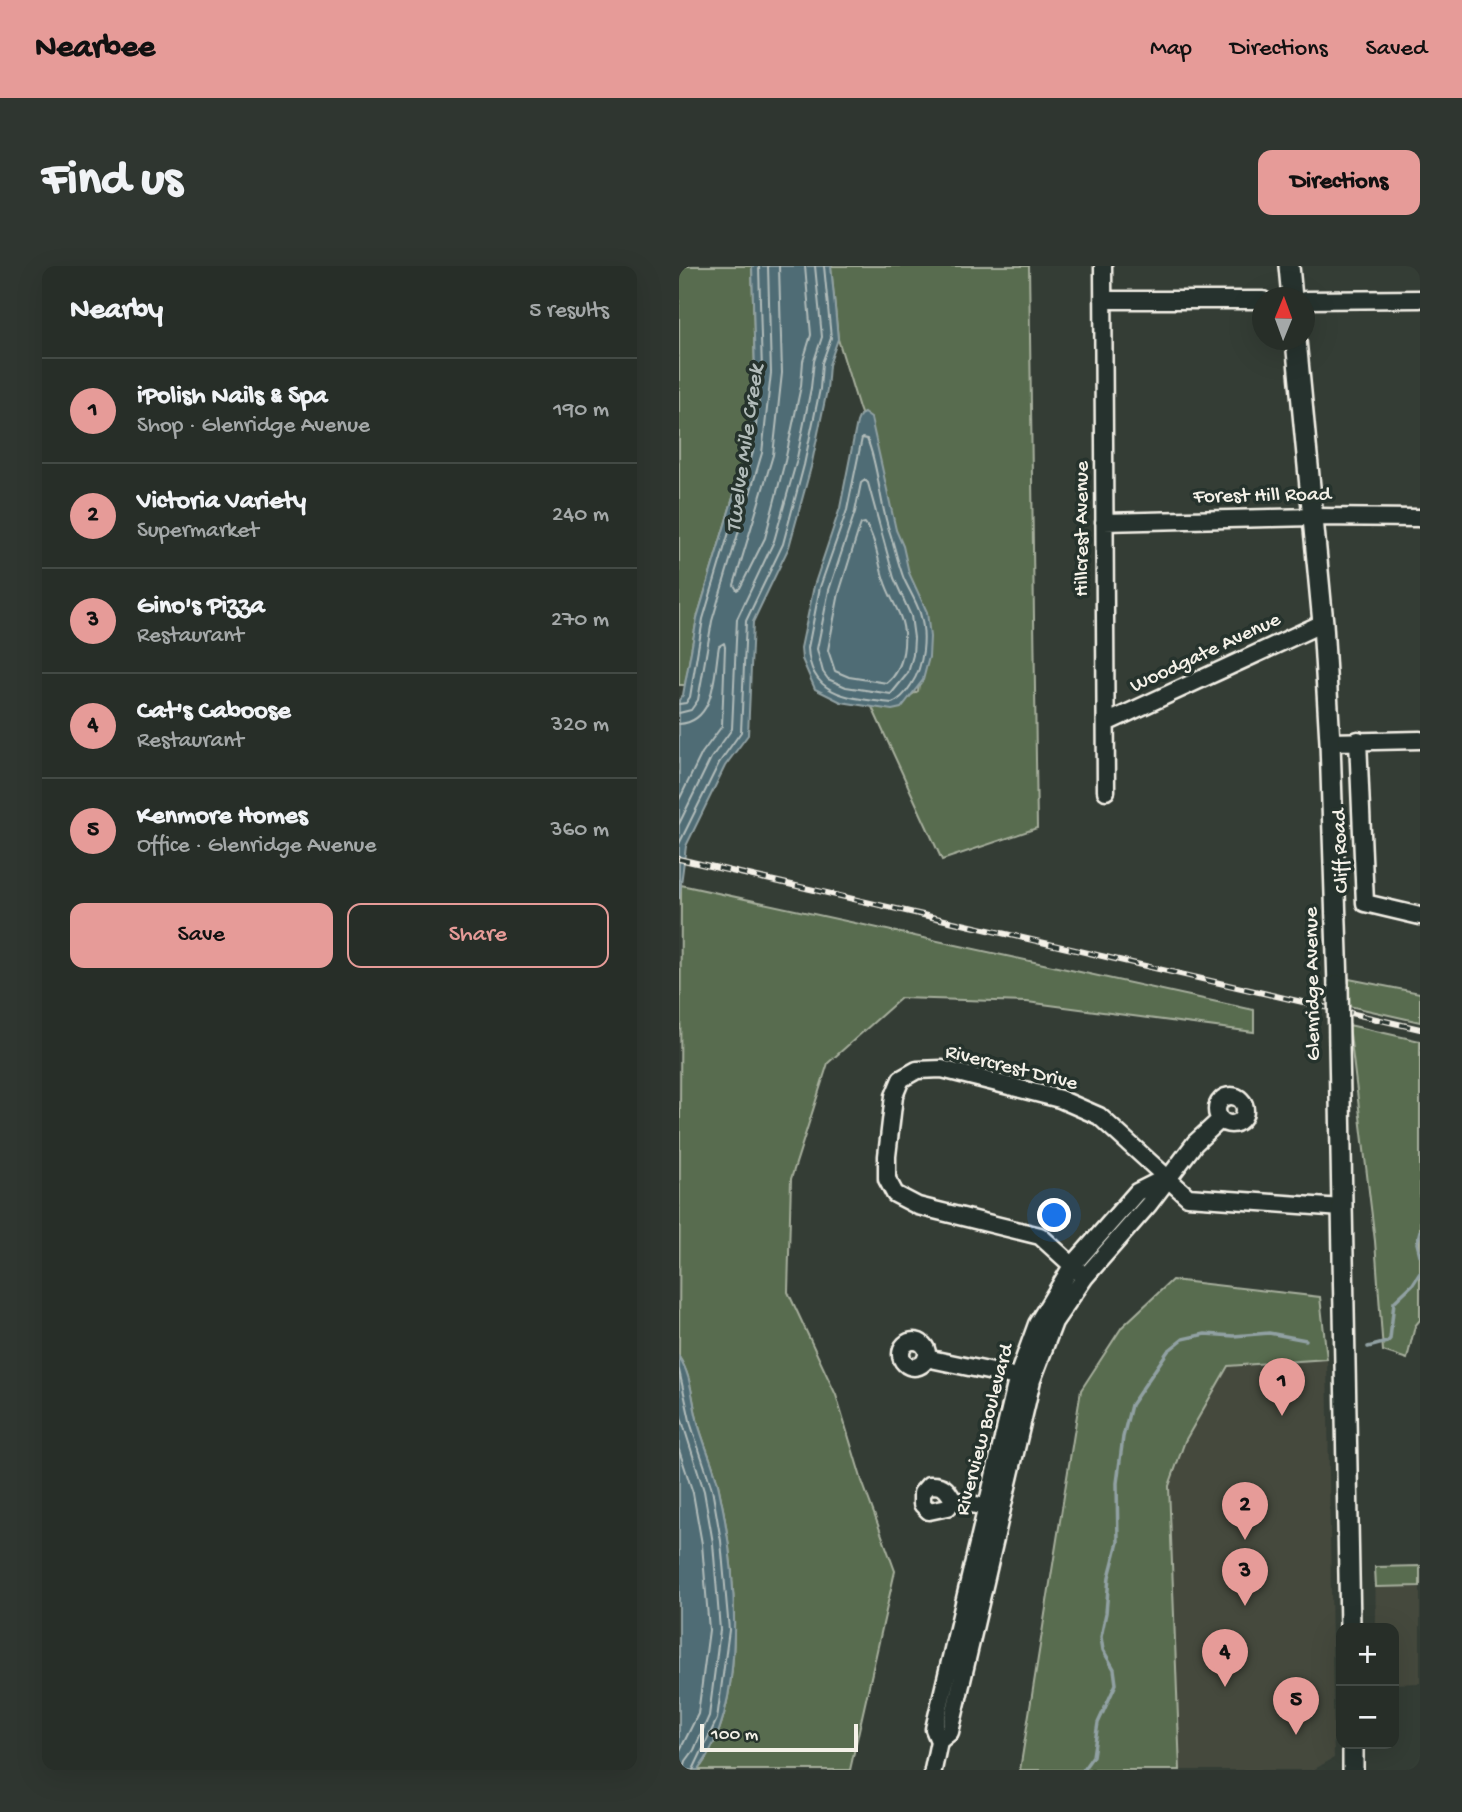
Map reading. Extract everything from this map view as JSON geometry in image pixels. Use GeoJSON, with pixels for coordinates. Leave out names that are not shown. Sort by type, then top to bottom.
{"type":"FeatureCollection","features":[{"type":"Feature","properties":{"kind":"main road"},"geometry":{"type":"LineString","coordinates":[[1289,266],[1290,287]]}},
{"type":"Feature","properties":{"kind":"main road","name":"Glenridge Avenue"},"geometry":{"type":"LineString","coordinates":[[1297,350],[1323,623],[1330,742],[1338,985],[1350,1623]]}},
{"type":"Feature","properties":{"kind":"main road"},"geometry":{"type":"LineString","coordinates":[[1353,1749],[1353,1770]]}},
{"type":"Feature","properties":{"kind":"street","name":"Hillcrest Avenue"},"geometry":{"type":"LineString","coordinates":[[1103,266],[1106,791]]}},
{"type":"Feature","properties":{"kind":"street"},"geometry":{"type":"LineString","coordinates":[[1315,300],[1420,299]]}},
{"type":"Feature","properties":{"kind":"street"},"geometry":{"type":"LineString","coordinates":[[1103,300],[1252,300]]}},
{"type":"Feature","properties":{"kind":"street","name":"Forest Hill Road"},"geometry":{"type":"LineString","coordinates":[[1104,522],[1314,517],[1420,518]]}},
{"type":"Feature","properties":{"kind":"street","name":"Woodgate Avenue"},"geometry":{"type":"LineString","coordinates":[[1106,723],[1323,623]]}},
{"type":"Feature","properties":{"kind":"street","name":"Cliff Road"},"geometry":{"type":"LineString","coordinates":[[1358,740],[1365,903],[1420,916]]}},
{"type":"Feature","properties":{"kind":"street"},"geometry":{"type":"LineString","coordinates":[[1330,742],[1420,740]]}},
{"type":"Feature","properties":{"kind":"street","name":"Rivercrest Drive"},"geometry":{"type":"LineString","coordinates":[[1084,1277],[1040,1236],[918,1206],[895,1194],[887,1180],[887,1156],[894,1096],[901,1079],[917,1070],[942,1069],[1060,1099],[1099,1116],[1168,1177]]}},
{"type":"Feature","properties":{"kind":"street"},"geometry":{"type":"LineString","coordinates":[[1220,1120],[1195,1143],[1168,1177],[1188,1197],[1342,1208]]}},
{"type":"Feature","properties":{"kind":"street","name":"Riverview Boulevard"},"geometry":{"type":"LineString","coordinates":[[933,1770],[939,1741],[950,1732],[961,1649],[1037,1324],[1072,1266],[1137,1192],[1168,1177]]}},
{"type":"Feature","properties":{"kind":"street","name":"Riverview Boulevard"},"geometry":{"type":"LineString","coordinates":[[1025,1378],[1054,1322],[1084,1277],[1149,1204],[1168,1177]]}},
{"type":"Feature","properties":{"kind":"street"},"geometry":{"type":"LineString","coordinates":[[926,1358],[1025,1378]]}},
{"type":"Feature","properties":{"kind":"street"},"geometry":{"type":"LineString","coordinates":[[953,1500],[994,1509]]}},
{"type":"Feature","properties":{"kind":"shaded area"},"geometry":{"type":"Polygon","coordinates":[[[1327,1359],[1334,1758],[1313,1770],[1180,1770],[1169,1486],[1185,1441],[1228,1366],[1327,1359]]]}},
{"type":"Feature","properties":{"kind":"shaded area"},"geometry":{"type":"Polygon","coordinates":[[[1375,1567],[1420,1569],[1420,1683],[1399,1684],[1399,1623],[1376,1623],[1375,1567]]]}},
{"type":"Feature","properties":{"kind":"green space"},"geometry":{"type":"Polygon","coordinates":[[[679,266],[752,266],[755,372],[747,451],[697,618],[685,685],[679,685],[679,266]]]}},
{"type":"Feature","properties":{"kind":"green space"},"geometry":{"type":"Polygon","coordinates":[[[831,266],[1029,266],[1037,828],[942,860],[871,705],[895,705],[918,691],[920,677],[878,460],[838,339],[831,266]]]}},
{"type":"Feature","properties":{"kind":"green space"},"geometry":{"type":"Polygon","coordinates":[[[681,885],[1254,1010],[1254,1032],[1027,1002],[901,998],[828,1063],[791,1179],[788,1292],[836,1395],[862,1481],[895,1571],[850,1770],[698,1770],[714,1742],[725,1709],[732,1673],[734,1634],[730,1557],[725,1521],[717,1481],[698,1423],[687,1373],[679,1357],[681,885]]]}},
{"type":"Feature","properties":{"kind":"green space"},"geometry":{"type":"Polygon","coordinates":[[[1349,979],[1420,993],[1420,1022],[1349,1006],[1349,979]]]}},
{"type":"Feature","properties":{"kind":"green space"},"geometry":{"type":"Polygon","coordinates":[[[1349,1025],[1420,1041],[1420,1320],[1415,1326],[1407,1359],[1383,1351],[1375,1241],[1349,1025]]]}},
{"type":"Feature","properties":{"kind":"green space"},"geometry":{"type":"Polygon","coordinates":[[[1172,1280],[1320,1297],[1327,1359],[1228,1366],[1185,1441],[1169,1486],[1180,1770],[1020,1770],[1081,1390],[1122,1327],[1172,1280]]]}},
{"type":"Feature","properties":{"kind":"green space"},"geometry":{"type":"Polygon","coordinates":[[[1420,1566],[1420,1586],[1376,1587],[1375,1567],[1420,1566]]]}},
{"type":"Feature","properties":{"kind":"water"},"geometry":{"type":"Polygon","coordinates":[[[752,266],[831,266],[838,339],[829,365],[827,390],[811,467],[789,547],[753,622],[748,735],[725,766],[686,846],[679,899],[679,700],[683,695],[697,618],[747,451],[755,372],[752,266]]]}},
{"type":"Feature","properties":{"kind":"water"},"geometry":{"type":"Polygon","coordinates":[[[864,413],[871,418],[896,530],[909,573],[927,612],[930,637],[929,657],[923,680],[901,708],[892,710],[841,702],[815,689],[802,659],[801,648],[814,586],[840,508],[857,422],[864,413]]]}},
{"type":"Feature","properties":{"kind":"water"},"geometry":{"type":"Polygon","coordinates":[[[679,1357],[689,1380],[698,1423],[717,1481],[725,1521],[733,1595],[732,1673],[725,1709],[714,1742],[698,1770],[679,1770],[679,1357]]]}},
{"type":"Feature","properties":{"kind":"waterway"},"geometry":{"type":"LineString","coordinates":[[1420,1231],[1417,1243],[1420,1255]]}},
{"type":"Feature","properties":{"kind":"waterway"},"geometry":{"type":"LineString","coordinates":[[1368,1347],[1390,1339],[1394,1302],[1413,1284],[1420,1273]]}},
{"type":"Feature","properties":{"kind":"waterway"},"geometry":{"type":"LineString","coordinates":[[1083,1770],[1093,1756],[1098,1723],[1116,1684],[1114,1669],[1103,1650],[1101,1637],[1109,1577],[1118,1542],[1117,1483],[1123,1437],[1131,1405],[1168,1351],[1183,1339],[1205,1334],[1234,1336],[1269,1333],[1306,1340]]}},
{"type":"Feature","properties":{"kind":"railway"},"geometry":{"type":"LineString","coordinates":[[679,859],[1420,1029]]}},
{"type":"Feature","properties":{"kind":"place","name":"iPolish Nails & Spa"},"geometry":{"type":"Point","coordinates":[1282,1416]}},
{"type":"Feature","properties":{"kind":"place","name":"Victoria Variety"},"geometry":{"type":"Point","coordinates":[1245,1540]}},
{"type":"Feature","properties":{"kind":"place","name":"Gino's Pizza"},"geometry":{"type":"Point","coordinates":[1245,1606]}},
{"type":"Feature","properties":{"kind":"place","name":"Cat's Caboose"},"geometry":{"type":"Point","coordinates":[1225,1687]}},
{"type":"Feature","properties":{"kind":"place","name":"Kenmore Homes"},"geometry":{"type":"Point","coordinates":[1296,1735]}},
{"type":"Feature","properties":{"kind":"water label","name":"Twelve Mile Creek"},"geometry":{"type":"Point","coordinates":[746,449]}}]}
